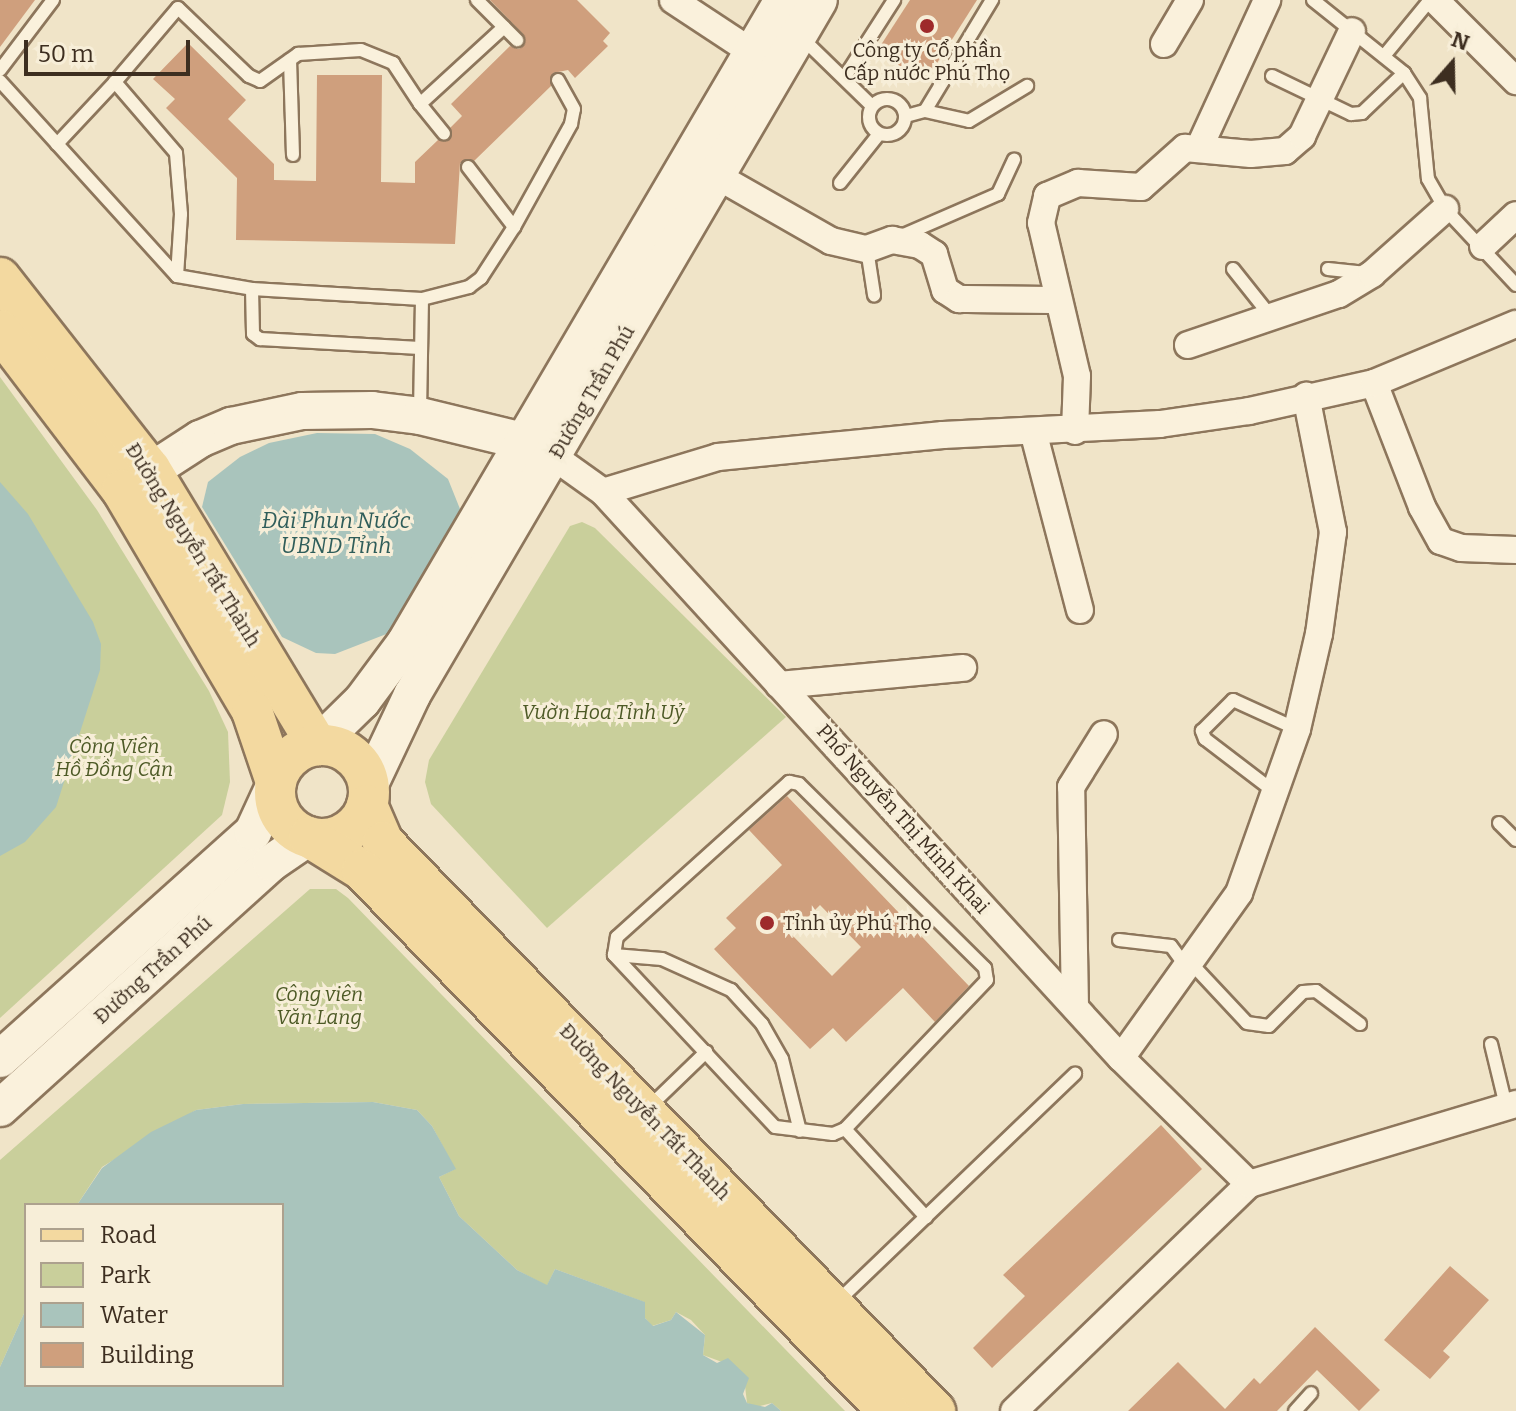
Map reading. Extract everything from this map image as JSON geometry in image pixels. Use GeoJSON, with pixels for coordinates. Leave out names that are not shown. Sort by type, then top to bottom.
{"type":"FeatureCollection","features":[{"type":"Feature","properties":{"kind":"main road","name":"Đường Trần Phú"},"geometry":{"type":"LineString","coordinates":[[317,745],[390,665],[540,450],[717,176],[764,61],[783,0]]}},
{"type":"Feature","properties":{"kind":"main road","name":"Đường Trần Phú"},"geometry":{"type":"LineString","coordinates":[[368,796],[412,695],[540,450],[764,61],[798,35],[819,0]]}},
{"type":"Feature","properties":{"kind":"main road","name":"Đường Nguyễn Tất Thành"},"geometry":{"type":"LineString","coordinates":[[0,278],[317,745]]}},
{"type":"Feature","properties":{"kind":"main road","name":"Đường Nguyễn Tất Thành"},"geometry":{"type":"LineString","coordinates":[[0,330],[136,479],[252,711],[276,782]]}},
{"type":"Feature","properties":{"kind":"main road"},"geometry":{"type":"LineString","coordinates":[[136,479],[200,439],[266,417],[340,409],[420,416],[540,450]]}},
{"type":"Feature","properties":{"kind":"main road"},"geometry":{"type":"LineString","coordinates":[[317,745],[351,755],[368,796],[345,833],[309,837],[282,816],[276,782],[290,757],[317,745]]}},
{"type":"Feature","properties":{"kind":"main road","name":"Đường Trần Phú"},"geometry":{"type":"LineString","coordinates":[[0,1059],[253,832],[276,782]]}},
{"type":"Feature","properties":{"kind":"main road","name":"Đường Nguyễn Tất Thành"},"geometry":{"type":"LineString","coordinates":[[368,796],[383,842],[632,1124]]}},
{"type":"Feature","properties":{"kind":"main road","name":"Đường Trần Phú"},"geometry":{"type":"LineString","coordinates":[[0,1108],[271,863],[309,837]]}},
{"type":"Feature","properties":{"kind":"main road","name":"Đường Nguyễn Tất Thành"},"geometry":{"type":"LineString","coordinates":[[309,837],[362,870],[632,1124],[821,1318],[935,1411]]}},
{"type":"Feature","properties":{"kind":"main road","name":"Đường Nguyễn Tất Thành"},"geometry":{"type":"LineString","coordinates":[[821,1318],[888,1411]]}},
{"type":"Feature","properties":{"kind":"street"},"geometry":{"type":"LineString","coordinates":[[673,0],[764,61]]}},
{"type":"Feature","properties":{"kind":"street"},"geometry":{"type":"LineString","coordinates":[[1164,44],[1190,0]]}},
{"type":"Feature","properties":{"kind":"street"},"geometry":{"type":"LineString","coordinates":[[1200,146],[1267,0]]}},
{"type":"Feature","properties":{"kind":"street"},"geometry":{"type":"LineString","coordinates":[[1432,0],[1516,81]]}},
{"type":"Feature","properties":{"kind":"street"},"geometry":{"type":"LineString","coordinates":[[1075,431],[1077,376],[1041,223],[1047,196],[1078,183],[1141,187],[1185,148],[1200,146],[1251,154],[1285,151],[1302,136],[1352,31]]}},
{"type":"Feature","properties":{"kind":"street"},"geometry":{"type":"LineString","coordinates":[[717,176],[831,241],[867,249],[892,240],[920,245],[934,254],[945,290],[959,299],[1058,300]]}},
{"type":"Feature","properties":{"kind":"street"},"geometry":{"type":"LineString","coordinates":[[1188,345],[1339,294],[1372,274],[1445,209]]}},
{"type":"Feature","properties":{"kind":"street"},"geometry":{"type":"LineString","coordinates":[[1483,246],[1516,215]]}},
{"type":"Feature","properties":{"kind":"street"},"geometry":{"type":"LineString","coordinates":[[603,492],[718,457],[1033,431],[1075,431],[1249,411],[1374,383],[1516,324]]}},
{"type":"Feature","properties":{"kind":"street"},"geometry":{"type":"LineString","coordinates":[[1374,383],[1422,507],[1441,541],[1461,548],[1516,550]]}},
{"type":"Feature","properties":{"kind":"street"},"geometry":{"type":"LineString","coordinates":[[1121,1058],[1239,893],[1272,790],[1297,729],[1319,634],[1333,532],[1306,396]]}},
{"type":"Feature","properties":{"kind":"street"},"geometry":{"type":"LineString","coordinates":[[1033,431],[1080,610]]}},
{"type":"Feature","properties":{"kind":"street","name":"Phố Nguyễn Thị Minh Khai"},"geometry":{"type":"LineString","coordinates":[[540,450],[603,492],[1121,1058],[1249,1184]]}},
{"type":"Feature","properties":{"kind":"street"},"geometry":{"type":"LineString","coordinates":[[779,685],[963,668]]}},
{"type":"Feature","properties":{"kind":"street"},"geometry":{"type":"LineString","coordinates":[[1075,1007],[1071,787],[1104,734]]}},
{"type":"Feature","properties":{"kind":"street"},"geometry":{"type":"LineString","coordinates":[[1014,1411],[1249,1184],[1511,1105]]}},
{"type":"Feature","properties":{"kind":"lane"},"geometry":{"type":"LineString","coordinates":[[0,70],[53,0]]}},
{"type":"Feature","properties":{"kind":"lane"},"geometry":{"type":"LineString","coordinates":[[477,0],[517,40]]}},
{"type":"Feature","properties":{"kind":"lane"},"geometry":{"type":"LineString","coordinates":[[844,78],[894,0]]}},
{"type":"Feature","properties":{"kind":"lane"},"geometry":{"type":"LineString","coordinates":[[925,111],[992,0]]}},
{"type":"Feature","properties":{"kind":"lane"},"geometry":{"type":"LineString","coordinates":[[1313,0],[1404,73],[1420,98],[1423,156],[1445,209],[1483,246],[1516,285]]}},
{"type":"Feature","properties":{"kind":"lane"},"geometry":{"type":"LineString","coordinates":[[1384,56],[1432,0]]}},
{"type":"Feature","properties":{"kind":"lane"},"geometry":{"type":"LineString","coordinates":[[57,144],[182,4],[249,76],[269,79],[290,60],[309,53],[361,50],[381,55],[393,63],[444,134]]}},
{"type":"Feature","properties":{"kind":"lane"},"geometry":{"type":"LineString","coordinates":[[420,104],[504,27]]}},
{"type":"Feature","properties":{"kind":"lane"},"geometry":{"type":"LineString","coordinates":[[798,35],[872,106]]}},
{"type":"Feature","properties":{"kind":"lane"},"geometry":{"type":"LineString","coordinates":[[290,60],[293,155]]}},
{"type":"Feature","properties":{"kind":"lane"},"geometry":{"type":"LineString","coordinates":[[1272,76],[1321,96],[1351,114],[1362,113],[1404,73]]}},
{"type":"Feature","properties":{"kind":"lane"},"geometry":{"type":"LineString","coordinates":[[0,81],[177,276],[252,289],[422,299],[469,287],[481,278],[514,227],[571,124],[574,109],[558,80]]}},
{"type":"Feature","properties":{"kind":"lane"},"geometry":{"type":"LineString","coordinates":[[115,82],[176,153],[181,214],[177,276]]}},
{"type":"Feature","properties":{"kind":"lane"},"geometry":{"type":"LineString","coordinates":[[872,106],[870,126],[879,134],[891,136],[906,116],[925,111],[969,121],[1027,86]]}},
{"type":"Feature","properties":{"kind":"lane"},"geometry":{"type":"LineString","coordinates":[[872,106],[890,99],[900,104],[906,116]]}},
{"type":"Feature","properties":{"kind":"lane"},"geometry":{"type":"LineString","coordinates":[[840,183],[879,134]]}},
{"type":"Feature","properties":{"kind":"lane"},"geometry":{"type":"LineString","coordinates":[[892,240],[998,194],[1014,160]]}},
{"type":"Feature","properties":{"kind":"lane"},"geometry":{"type":"LineString","coordinates":[[468,167],[514,227]]}},
{"type":"Feature","properties":{"kind":"lane"},"geometry":{"type":"LineString","coordinates":[[867,249],[874,295]]}},
{"type":"Feature","properties":{"kind":"lane"},"geometry":{"type":"LineString","coordinates":[[1233,269],[1272,318]]}},
{"type":"Feature","properties":{"kind":"lane"},"geometry":{"type":"LineString","coordinates":[[1328,269],[1372,274]]}},
{"type":"Feature","properties":{"kind":"lane"},"geometry":{"type":"LineString","coordinates":[[252,289],[253,334],[260,339],[420,348]]}},
{"type":"Feature","properties":{"kind":"lane"},"geometry":{"type":"LineString","coordinates":[[420,416],[422,299]]}},
{"type":"Feature","properties":{"kind":"lane"},"geometry":{"type":"LineString","coordinates":[[1272,790],[1205,739],[1202,731],[1233,700],[1297,729]]}},
{"type":"Feature","properties":{"kind":"lane"},"geometry":{"type":"LineString","coordinates":[[781,784],[799,784],[985,968],[987,980],[845,1129],[833,1134],[775,1127],[614,955],[617,937],[781,784]]}},
{"type":"Feature","properties":{"kind":"lane"},"geometry":{"type":"LineString","coordinates":[[1499,823],[1516,840]]}},
{"type":"Feature","properties":{"kind":"lane"},"geometry":{"type":"LineString","coordinates":[[1119,940],[1171,946],[1247,1023],[1258,1027],[1269,1026],[1303,992],[1316,991],[1360,1024]]}},
{"type":"Feature","properties":{"kind":"lane"},"geometry":{"type":"LineString","coordinates":[[614,955],[662,959],[731,990],[762,1024],[782,1059],[800,1131]]}},
{"type":"Feature","properties":{"kind":"lane"},"geometry":{"type":"LineString","coordinates":[[1491,1044],[1511,1105]]}},
{"type":"Feature","properties":{"kind":"lane"},"geometry":{"type":"LineString","coordinates":[[632,1124],[706,1052]]}},
{"type":"Feature","properties":{"kind":"lane"},"geometry":{"type":"LineString","coordinates":[[821,1318],[1075,1074]]}},
{"type":"Feature","properties":{"kind":"lane"},"geometry":{"type":"LineString","coordinates":[[845,1129],[926,1217]]}},
{"type":"Feature","properties":{"kind":"lane"},"geometry":{"type":"LineString","coordinates":[[1295,1411],[1311,1393]]}},
{"type":"Feature","properties":{"kind":"green space","name":"Công Viên Hồ Đồng Cận"},"geometry":{"type":"Polygon","coordinates":[[[0,377],[97,510],[209,691],[228,732],[230,782],[222,815],[0,1018],[0,377]]]}},
{"type":"Feature","properties":{"kind":"green space","name":"Vườn Hoa Tỉnh Uỷ"},"geometry":{"type":"Polygon","coordinates":[[[582,522],[595,528],[786,717],[547,928],[431,804],[425,782],[429,760],[570,526],[582,522]]]}},
{"type":"Feature","properties":{"kind":"green space","name":"Công viên Văn Lang"},"geometry":{"type":"Polygon","coordinates":[[[310,889],[336,889],[845,1411],[781,1411],[772,1403],[756,1407],[747,1403],[745,1386],[722,1362],[703,1355],[705,1335],[691,1320],[676,1312],[671,1320],[652,1326],[645,1318],[644,1302],[555,1269],[547,1286],[517,1270],[459,1216],[439,1177],[455,1169],[432,1126],[417,1110],[373,1102],[243,1104],[196,1110],[102,1167],[78,1203],[24,1203],[24,1313],[0,1367],[0,1160],[310,889]]]}},
{"type":"Feature","properties":{"kind":"water","name":"Đài Phun Nước UBND Tỉnh"},"geometry":{"type":"Polygon","coordinates":[[[317,433],[375,434],[410,449],[448,479],[460,509],[457,526],[389,633],[335,654],[316,653],[282,637],[202,507],[208,482],[240,457],[269,443],[317,433]]]}},
{"type":"Feature","properties":{"kind":"water"},"geometry":{"type":"Polygon","coordinates":[[[0,482],[28,514],[93,622],[101,644],[100,670],[56,807],[25,842],[0,856],[0,482]]]}},
{"type":"Feature","properties":{"kind":"water"},"geometry":{"type":"Polygon","coordinates":[[[373,1102],[417,1110],[432,1126],[456,1169],[439,1177],[459,1216],[517,1270],[547,1285],[555,1269],[645,1302],[645,1318],[653,1326],[671,1320],[676,1312],[705,1335],[703,1355],[717,1363],[728,1358],[749,1378],[743,1394],[747,1403],[765,1407],[772,1403],[781,1411],[0,1411],[0,1367],[24,1313],[24,1387],[284,1387],[284,1203],[78,1203],[102,1168],[151,1132],[196,1110],[243,1104],[373,1102]]]}},
{"type":"Feature","properties":{"kind":"building"},"geometry":{"type":"Polygon","coordinates":[[[0,0],[35,0],[0,47],[0,0]]]}},
{"type":"Feature","properties":{"kind":"building"},"geometry":{"type":"Polygon","coordinates":[[[490,0],[577,0],[610,33],[603,41],[608,46],[575,78],[568,70],[553,73],[551,86],[474,161],[460,163],[455,244],[236,240],[237,178],[166,108],[175,99],[153,79],[188,43],[246,100],[228,119],[274,164],[274,180],[316,181],[317,75],[382,75],[381,182],[415,183],[415,162],[438,140],[450,140],[450,128],[462,116],[451,104],[510,46],[519,49],[525,43],[523,34],[490,0]]]}},
{"type":"Feature","properties":{"kind":"building","name":"Công ty Cổ phần Cấp nước Phú Thọ"},"geometry":{"type":"Polygon","coordinates":[[[910,0],[977,0],[925,82],[877,51],[910,0]]]}},
{"type":"Feature","properties":{"kind":"building","name":"Tỉnh ủy Phú Thọ"},"geometry":{"type":"Polygon","coordinates":[[[787,796],[969,986],[935,1022],[903,988],[846,1042],[833,1028],[810,1049],[714,949],[736,928],[726,918],[782,865],[749,830],[787,796]],[[820,905],[791,934],[832,976],[861,947],[820,905]]]}},
{"type":"Feature","properties":{"kind":"building"},"geometry":{"type":"Polygon","coordinates":[[[1161,1125],[1202,1169],[992,1368],[973,1348],[1025,1296],[1003,1275],[1161,1125]]]}},
{"type":"Feature","properties":{"kind":"building"},"geometry":{"type":"Polygon","coordinates":[[[1450,1266],[1489,1300],[1443,1351],[1450,1357],[1430,1379],[1384,1340],[1450,1266]]]}},
{"type":"Feature","properties":{"kind":"building"},"geometry":{"type":"Polygon","coordinates":[[[1315,1327],[1380,1390],[1359,1411],[1317,1370],[1277,1411],[1128,1411],[1178,1362],[1225,1409],[1254,1378],[1260,1384],[1315,1327]]]}},
{"type":"Feature","properties":{"kind":"place","name":"Công ty Cổ phần Cấp nước Phú Thọ"},"geometry":{"type":"Point","coordinates":[927,26]}},
{"type":"Feature","properties":{"kind":"place","name":"Tỉnh ủy Phú Thọ"},"geometry":{"type":"Point","coordinates":[767,923]}}]}
